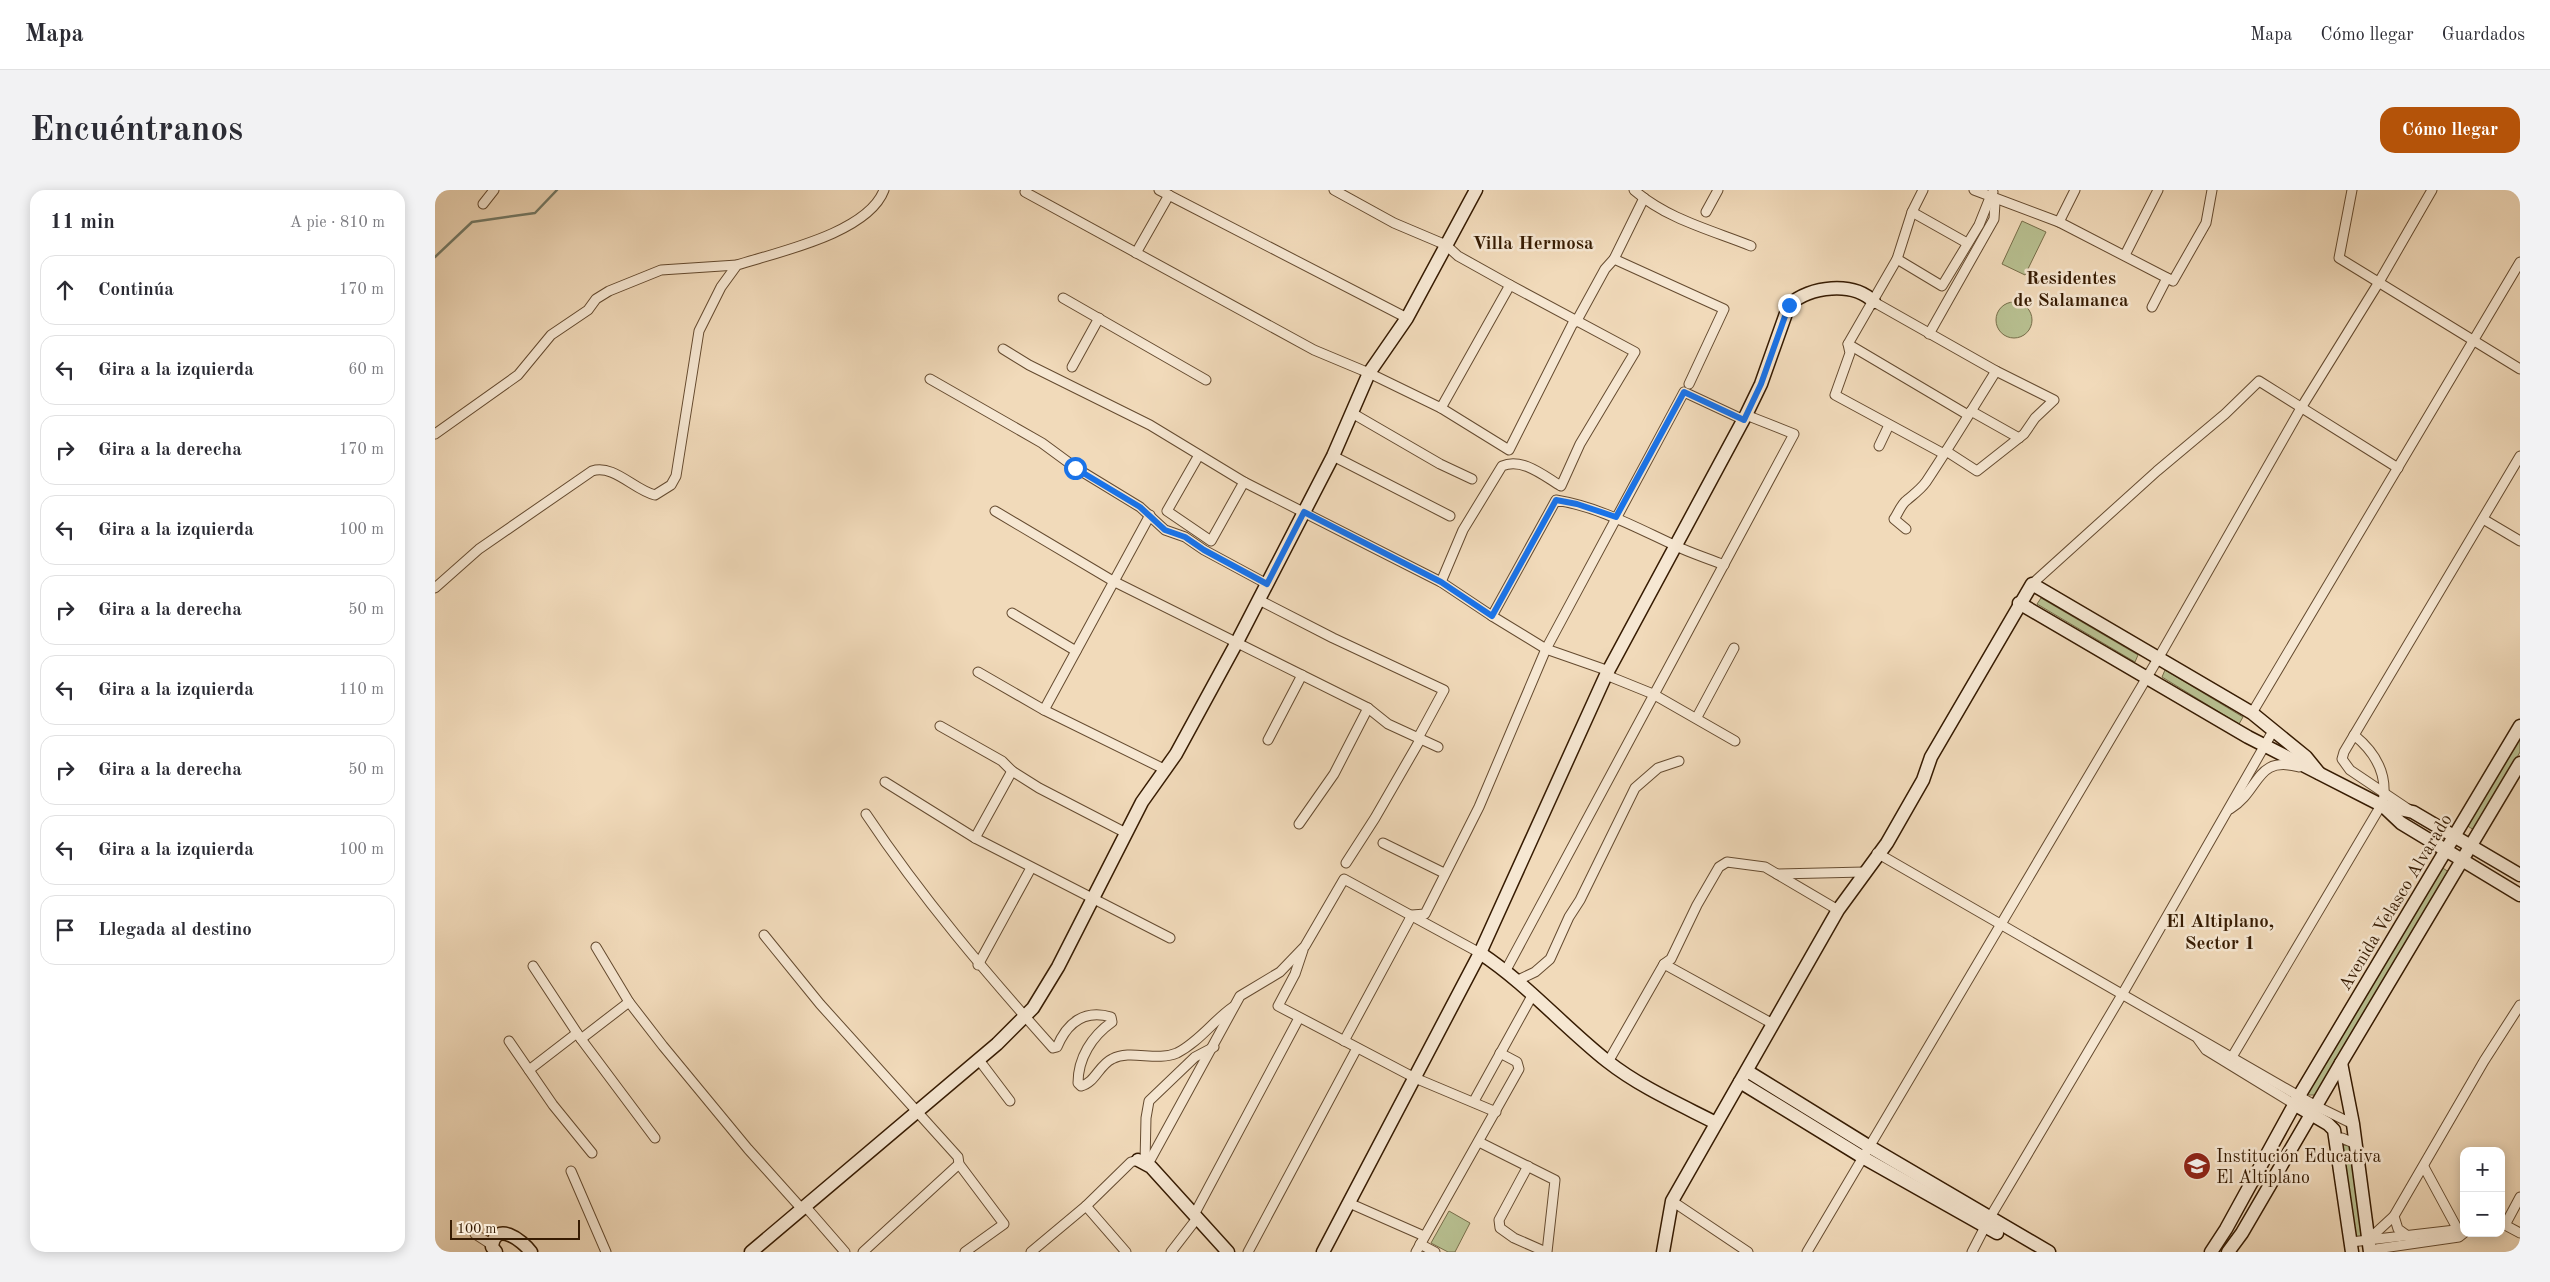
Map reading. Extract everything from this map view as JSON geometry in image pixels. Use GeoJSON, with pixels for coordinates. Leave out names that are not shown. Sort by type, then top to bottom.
{"type":"FeatureCollection","features":[{"type":"Feature","properties":{"kind":"street"},"geometry":{"type":"LineString","coordinates":[[483,204],[494,190]]}},
{"type":"Feature","properties":{"kind":"street"},"geometry":{"type":"LineString","coordinates":[[435,434],[518,375],[551,335],[588,310],[595,299],[609,291],[661,270],[737,265],[841,229],[864,217],[881,198],[884,190]]}},
{"type":"Feature","properties":{"kind":"street"},"geometry":{"type":"LineString","coordinates":[[1159,190],[1407,318]]}},
{"type":"Feature","properties":{"kind":"street"},"geometry":{"type":"LineString","coordinates":[[1334,190],[1395,223],[1446,245],[1458,256],[1509,285],[1575,322],[1635,352],[1580,444],[1561,486],[1532,469],[1515,463],[1502,466],[1463,530],[1441,582]]}},
{"type":"Feature","properties":{"kind":"street"},"geometry":{"type":"LineString","coordinates":[[751,1252],[979,1060],[1024,1016],[1047,987],[1142,802],[1166,770],[1237,642],[1333,456],[1369,373],[1407,318],[1475,190]]}},
{"type":"Feature","properties":{"kind":"street"},"geometry":{"type":"LineString","coordinates":[[1635,190],[1644,198],[1689,223],[1705,227],[1751,246]]}},
{"type":"Feature","properties":{"kind":"street"},"geometry":{"type":"LineString","coordinates":[[1706,212],[1718,190]]}},
{"type":"Feature","properties":{"kind":"street"},"geometry":{"type":"LineString","coordinates":[[1323,1252],[1480,952],[1607,673],[1745,417],[1764,376],[1789,305],[1797,298],[1836,289],[1851,290],[1868,296],[1874,302],[1929,334],[2054,400],[2035,418],[2024,434],[1977,471],[1835,395],[1850,353],[1848,344],[1874,302],[1897,259],[1912,212],[1923,190]]}},
{"type":"Feature","properties":{"kind":"street"},"geometry":{"type":"LineString","coordinates":[[1974,190],[1993,192],[2059,222],[2173,281],[2206,223],[2212,190]]}},
{"type":"Feature","properties":{"kind":"street"},"geometry":{"type":"LineString","coordinates":[[2059,222],[2075,190]]}},
{"type":"Feature","properties":{"kind":"street"},"geometry":{"type":"LineString","coordinates":[[2125,255],[2158,190]]}},
{"type":"Feature","properties":{"kind":"street"},"geometry":{"type":"LineString","coordinates":[[2352,190],[2339,258],[2520,369]]}},
{"type":"Feature","properties":{"kind":"street"},"geometry":{"type":"LineString","coordinates":[[1807,1252],[2159,657],[2301,408],[2379,282],[2432,190]]}},
{"type":"Feature","properties":{"kind":"street"},"geometry":{"type":"LineString","coordinates":[[1025,192],[1314,350],[1369,373],[1441,408],[1509,450],[1575,322],[1605,269],[1614,259],[1644,198]]}},
{"type":"Feature","properties":{"kind":"street"},"geometry":{"type":"LineString","coordinates":[[1897,259],[1942,286],[1979,225],[1993,192]]}},
{"type":"Feature","properties":{"kind":"street"},"geometry":{"type":"LineString","coordinates":[[1929,334],[1994,218],[1995,202],[1993,192]]}},
{"type":"Feature","properties":{"kind":"street"},"geometry":{"type":"LineString","coordinates":[[1136,254],[1169,195]]}},
{"type":"Feature","properties":{"kind":"street"},"geometry":{"type":"LineString","coordinates":[[1912,212],[1967,243]]}},
{"type":"Feature","properties":{"kind":"street"},"geometry":{"type":"LineString","coordinates":[[1614,259],[1725,310],[1689,384]]}},
{"type":"Feature","properties":{"kind":"street"},"geometry":{"type":"LineString","coordinates":[[2252,713],[2520,262]]}},
{"type":"Feature","properties":{"kind":"street"},"geometry":{"type":"LineString","coordinates":[[435,588],[479,549],[592,471],[605,470],[647,493],[655,495],[671,485],[679,465],[693,361],[699,332],[721,287],[737,265]]}},
{"type":"Feature","properties":{"kind":"street"},"geometry":{"type":"LineString","coordinates":[[2152,307],[2167,278]]}},
{"type":"Feature","properties":{"kind":"street"},"geometry":{"type":"LineString","coordinates":[[1441,408],[1509,285]]}},
{"type":"Feature","properties":{"kind":"street"},"geometry":{"type":"LineString","coordinates":[[1063,298],[1206,380]]}},
{"type":"Feature","properties":{"kind":"street"},"geometry":{"type":"LineString","coordinates":[[1072,367],[1099,318]]}},
{"type":"Feature","properties":{"kind":"street"},"geometry":{"type":"LineString","coordinates":[[1848,344],[1969,413],[2019,438]]}},
{"type":"Feature","properties":{"kind":"street"},"geometry":{"type":"LineString","coordinates":[[1003,349],[1029,365],[1150,425],[1244,482],[1441,582],[1547,649],[1653,694],[1697,717],[1735,741]]}},
{"type":"Feature","properties":{"kind":"street"},"geometry":{"type":"LineString","coordinates":[[1906,529],[1894,519],[1906,501],[1917,494],[1927,481],[1931,470],[1945,453],[1996,371]]}},
{"type":"Feature","properties":{"kind":"street"},"geometry":{"type":"LineString","coordinates":[[930,379],[1042,443],[1053,453],[1150,515],[1165,530],[1185,537],[1204,550],[1267,584]]}},
{"type":"Feature","properties":{"kind":"street"},"geometry":{"type":"LineString","coordinates":[[1663,1252],[1672,1201],[1839,910],[1877,853],[1887,843],[1923,780],[1931,756],[2019,603],[2032,584],[2157,471],[2225,414],[2259,381],[2398,468]]}},
{"type":"Feature","properties":{"kind":"street"},"geometry":{"type":"LineString","coordinates":[[1412,915],[1425,914],[1444,873],[1479,807],[1547,649],[1684,392],[1793,434],[1506,970]]}},
{"type":"Feature","properties":{"kind":"street"},"geometry":{"type":"LineString","coordinates":[[1352,413],[1440,464],[1472,479]]}},
{"type":"Feature","properties":{"kind":"street"},"geometry":{"type":"LineString","coordinates":[[1879,446],[1889,424]]}},
{"type":"Feature","properties":{"kind":"street"},"geometry":{"type":"LineString","coordinates":[[1199,455],[1167,511],[1211,541],[1244,482]]}},
{"type":"Feature","properties":{"kind":"street"},"geometry":{"type":"LineString","coordinates":[[1333,456],[1450,516]]}},
{"type":"Feature","properties":{"kind":"street"},"geometry":{"type":"LineString","coordinates":[[2520,456],[2344,752],[2343,759],[2345,765],[2383,799],[2401,823],[2520,895]]}},
{"type":"Feature","properties":{"kind":"street"},"geometry":{"type":"LineString","coordinates":[[1492,616],[1556,500],[1577,504],[1616,517],[1675,546],[1723,565]]}},
{"type":"Feature","properties":{"kind":"street"},"geometry":{"type":"LineString","coordinates":[[995,512],[1113,581],[1369,708],[1388,724],[1437,747]]}},
{"type":"Feature","properties":{"kind":"street"},"geometry":{"type":"LineString","coordinates":[[1044,710],[1150,515]]}},
{"type":"Feature","properties":{"kind":"street"},"geometry":{"type":"LineString","coordinates":[[2483,519],[2520,541]]}},
{"type":"Feature","properties":{"kind":"street"},"geometry":{"type":"LineString","coordinates":[[2032,584],[2252,713],[2306,757],[2319,773]]}},
{"type":"Feature","properties":{"kind":"street"},"geometry":{"type":"LineString","coordinates":[[1259,600],[1333,638],[1444,690],[1375,818],[1346,863]]}},
{"type":"Feature","properties":{"kind":"street"},"geometry":{"type":"LineString","coordinates":[[2019,603],[2265,746],[2319,773],[2413,812],[2520,876]]}},
{"type":"Feature","properties":{"kind":"street"},"geometry":{"type":"LineString","coordinates":[[1012,613],[1076,651]]}},
{"type":"Feature","properties":{"kind":"street"},"geometry":{"type":"LineString","coordinates":[[1697,717],[1734,648]]}},
{"type":"Feature","properties":{"kind":"street"},"geometry":{"type":"LineString","coordinates":[[977,672],[1044,710],[1166,770]]}},
{"type":"Feature","properties":{"kind":"street"},"geometry":{"type":"LineString","coordinates":[[1268,740],[1303,675]]}},
{"type":"Feature","properties":{"kind":"street"},"geometry":{"type":"LineString","coordinates":[[1299,824],[1334,774],[1369,708]]}},
{"type":"Feature","properties":{"kind":"street"},"geometry":{"type":"LineString","coordinates":[[941,726],[1002,761],[1012,771],[1039,788],[1126,833]]}},
{"type":"Feature","properties":{"kind":"street","name":"Avenida Velasco Alvarado"},"geometry":{"type":"LineString","coordinates":[[2211,1252],[2226,1229],[2297,1102],[2520,726]]}},
{"type":"Feature","properties":{"kind":"street"},"geometry":{"type":"LineString","coordinates":[[1971,1252],[2123,993],[2273,731]]}},
{"type":"Feature","properties":{"kind":"street"},"geometry":{"type":"LineString","coordinates":[[2232,1057],[2383,799],[2380,767],[2374,754],[2354,735]]}},
{"type":"Feature","properties":{"kind":"street"},"geometry":{"type":"LineString","coordinates":[[1518,980],[1535,972],[1550,959],[1569,916],[1580,900],[1635,788],[1658,768],[1679,761]]}},
{"type":"Feature","properties":{"kind":"street","name":"Avenida Velasco Alvarado"},"geometry":{"type":"LineString","coordinates":[[2228,1252],[2242,1233],[2520,762]]}},
{"type":"Feature","properties":{"kind":"street"},"geometry":{"type":"LineString","coordinates":[[2227,811],[2242,802],[2264,770],[2274,764],[2288,764],[2319,773]]}},
{"type":"Feature","properties":{"kind":"street"},"geometry":{"type":"LineString","coordinates":[[975,838],[1012,771]]}},
{"type":"Feature","properties":{"kind":"street"},"geometry":{"type":"LineString","coordinates":[[885,782],[975,838],[1092,900],[1170,938]]}},
{"type":"Feature","properties":{"kind":"street"},"geometry":{"type":"LineString","coordinates":[[866,814],[901,868],[978,965],[1053,1048],[1057,1047],[1064,1030],[1075,1021],[1090,1015],[1103,1014],[1111,1017],[1112,1022],[1096,1034],[1088,1048],[1078,1075],[1078,1083],[1081,1086],[1088,1085],[1101,1067],[1112,1058],[1125,1056],[1157,1057],[1176,1053],[1208,1030],[1233,1007]]}},
{"type":"Feature","properties":{"kind":"street"},"geometry":{"type":"LineString","coordinates":[[1383,843],[1444,873]]}},
{"type":"Feature","properties":{"kind":"street"},"geometry":{"type":"LineString","coordinates":[[1877,853],[2197,1036],[2232,1057],[2297,1102]]}},
{"type":"Feature","properties":{"kind":"street"},"geometry":{"type":"LineString","coordinates":[[1608,1062],[1664,964],[1671,959],[1697,905],[1719,867],[1727,862],[1765,867],[1839,910]]}},
{"type":"Feature","properties":{"kind":"street"},"geometry":{"type":"LineString","coordinates":[[978,965],[1031,868]]}},
{"type":"Feature","properties":{"kind":"street"},"geometry":{"type":"LineString","coordinates":[[1777,874],[1864,872]]}},
{"type":"Feature","properties":{"kind":"street"},"geometry":{"type":"LineString","coordinates":[[1144,1162],[1214,1047],[1240,996],[1248,990],[1258,987],[1280,972],[1305,946],[1314,934],[1344,879],[1480,952],[1518,980],[1608,1062],[1637,1082],[1716,1123]]}},
{"type":"Feature","properties":{"kind":"street"},"geometry":{"type":"LineString","coordinates":[[1344,1041],[1412,915]]}},
{"type":"Feature","properties":{"kind":"street"},"geometry":{"type":"LineString","coordinates":[[764,935],[820,1004],[916,1113],[958,1157],[959,1164],[1004,1224],[965,1252]]}},
{"type":"Feature","properties":{"kind":"street"},"geometry":{"type":"LineString","coordinates":[[1305,946],[1295,974],[1278,1006],[1415,1078],[1496,1112]]}},
{"type":"Feature","properties":{"kind":"street"},"geometry":{"type":"LineString","coordinates":[[596,948],[629,1002],[748,1149],[845,1252]]}},
{"type":"Feature","properties":{"kind":"street"},"geometry":{"type":"LineString","coordinates":[[1664,964],[1773,1024]]}},
{"type":"Feature","properties":{"kind":"street"},"geometry":{"type":"LineString","coordinates":[[533,966],[579,1036],[655,1138]]}},
{"type":"Feature","properties":{"kind":"street"},"geometry":{"type":"LineString","coordinates":[[1474,1102],[1533,994]]}},
{"type":"Feature","properties":{"kind":"street"},"geometry":{"type":"LineString","coordinates":[[529,1070],[629,1002]]}},
{"type":"Feature","properties":{"kind":"street"},"geometry":{"type":"LineString","coordinates":[[2371,1248],[2394,1216],[2483,1062],[2520,1005]]}},
{"type":"Feature","properties":{"kind":"street"},"geometry":{"type":"LineString","coordinates":[[1171,1252],[1197,1215],[1299,1018]]}},
{"type":"Feature","properties":{"kind":"street"},"geometry":{"type":"LineString","coordinates":[[2197,1036],[2206,1050],[2297,1102],[2313,1110],[2353,1124]]}},
{"type":"Feature","properties":{"kind":"street"},"geometry":{"type":"LineString","coordinates":[[509,1041],[553,1106],[592,1153]]}},
{"type":"Feature","properties":{"kind":"street"},"geometry":{"type":"LineString","coordinates":[[1144,1162],[1145,1118],[1149,1101],[1195,1057],[1214,1047]]}},
{"type":"Feature","properties":{"kind":"street"},"geometry":{"type":"LineString","coordinates":[[1248,1252],[1357,1048]]}},
{"type":"Feature","properties":{"kind":"street"},"geometry":{"type":"LineString","coordinates":[[1420,1244],[1519,1069],[1517,1062],[1500,1053]]}},
{"type":"Feature","properties":{"kind":"street"},"geometry":{"type":"LineString","coordinates":[[979,1060],[1010,1101]]}},
{"type":"Feature","properties":{"kind":"street"},"geometry":{"type":"LineString","coordinates":[[2341,1063],[2353,1124],[2371,1248]]}},
{"type":"Feature","properties":{"kind":"street"},"geometry":{"type":"LineString","coordinates":[[1744,1076],[1867,1153],[1987,1223],[2031,1252]]}},
{"type":"Feature","properties":{"kind":"street"},"geometry":{"type":"LineString","coordinates":[[2313,1110],[2334,1133],[2355,1144]]}},
{"type":"Feature","properties":{"kind":"street"},"geometry":{"type":"LineString","coordinates":[[2334,1133],[2351,1247],[2376,1249],[2459,1237],[2460,1235]]}},
{"type":"Feature","properties":{"kind":"street"},"geometry":{"type":"LineString","coordinates":[[1479,1142],[1528,1166],[1555,1180],[1546,1252],[1514,1238],[1499,1228],[1499,1220],[1528,1166]]}},
{"type":"Feature","properties":{"kind":"street"},"geometry":{"type":"LineString","coordinates":[[1031,1252],[1085,1206],[1131,1162],[1144,1162],[1197,1215],[1228,1252]]}},
{"type":"Feature","properties":{"kind":"street"},"geometry":{"type":"LineString","coordinates":[[863,1252],[959,1164]]}},
{"type":"Feature","properties":{"kind":"street"},"geometry":{"type":"LineString","coordinates":[[2424,1167],[2460,1227]]}},
{"type":"Feature","properties":{"kind":"street"},"geometry":{"type":"LineString","coordinates":[[571,1171],[607,1252]]}},
{"type":"Feature","properties":{"kind":"street"},"geometry":{"type":"LineString","coordinates":[[2505,1223],[2520,1197]]}},
{"type":"Feature","properties":{"kind":"street"},"geometry":{"type":"LineString","coordinates":[[1672,1201],[1748,1252]]}},
{"type":"Feature","properties":{"kind":"street"},"geometry":{"type":"LineString","coordinates":[[1349,1203],[1435,1252]]}},
{"type":"Feature","properties":{"kind":"street"},"geometry":{"type":"LineString","coordinates":[[1085,1206],[1126,1252]]}},
{"type":"Feature","properties":{"kind":"street"},"geometry":{"type":"LineString","coordinates":[[2394,1216],[2398,1229],[2420,1243]]}},
{"type":"Feature","properties":{"kind":"street"},"geometry":{"type":"LineString","coordinates":[[1987,1223],[2049,1252]]}},
{"type":"Feature","properties":{"kind":"street"},"geometry":{"type":"LineString","coordinates":[[2505,1227],[2520,1233]]}},
{"type":"Feature","properties":{"kind":"street"},"geometry":{"type":"LineString","coordinates":[[2371,1248],[2407,1236],[2460,1230]]}},
{"type":"Feature","properties":{"kind":"street"},"geometry":{"type":"LineString","coordinates":[[475,1234],[494,1248],[498,1235],[509,1234],[519,1238],[531,1252]]}},
{"type":"Feature","properties":{"kind":"green space"},"geometry":{"type":"Polygon","coordinates":[[[2022,221],[2046,232],[2025,275],[2002,264],[2022,221]]]}},
{"type":"Feature","properties":{"kind":"green space"},"geometry":{"type":"Polygon","coordinates":[[[2014,302],[2021,303],[2027,307],[2031,313],[2031,327],[2027,333],[2021,337],[2014,338],[2007,337],[2001,333],[1997,327],[1996,320],[1997,313],[2001,307],[2007,303],[2014,302]]]}},
{"type":"Feature","properties":{"kind":"green space"},"geometry":{"type":"Polygon","coordinates":[[[2041,598],[2138,655],[2135,662],[2037,604],[2041,598]]]}},
{"type":"Feature","properties":{"kind":"green space"},"geometry":{"type":"Polygon","coordinates":[[[2165,670],[2243,717],[2239,724],[2162,677],[2165,670]]]}},
{"type":"Feature","properties":{"kind":"green space"},"geometry":{"type":"Polygon","coordinates":[[[2520,735],[2520,752],[2474,830],[2466,825],[2520,735]]]}},
{"type":"Feature","properties":{"kind":"green space"},"geometry":{"type":"Polygon","coordinates":[[[2441,867],[2449,872],[2316,1095],[2309,1095],[2308,1092],[2441,867]]]}},
{"type":"Feature","properties":{"kind":"green space"},"geometry":{"type":"Polygon","coordinates":[[[2342,1145],[2350,1146],[2364,1237],[2354,1237],[2342,1145]]]}},
{"type":"Feature","properties":{"kind":"green space"},"geometry":{"type":"Polygon","coordinates":[[[1449,1211],[1470,1223],[1455,1252],[1448,1252],[1431,1243],[1449,1211]]]}},
{"type":"Feature","properties":{"kind":"waterway"},"geometry":{"type":"LineString","coordinates":[[435,257],[472,222],[535,213],[557,190]]}},
{"type":"Feature","properties":{"kind":"place","name":"Institución Educativa El Altiplano"},"geometry":{"type":"Point","coordinates":[2197,1166]}},
{"type":"Feature","properties":{"kind":"district","name":"Villa Hermosa"},"geometry":{"type":"Point","coordinates":[1533,242]}},
{"type":"Feature","properties":{"kind":"district","name":"Residentes de Salamanca"},"geometry":{"type":"Point","coordinates":[2071,288]}},
{"type":"Feature","properties":{"kind":"district","name":"El Altiplano, Sector 1"},"geometry":{"type":"Point","coordinates":[2220,931]}},
{"type":"Feature","properties":{"kind":"route"},"geometry":{"type":"LineString","coordinates":[[1075,468],[1140,507],[1165,530],[1185,537],[1204,550],[1267,584],[1304,512],[1441,582],[1492,616],[1556,500],[1577,504],[1616,517],[1684,392],[1744,420],[1761,384],[1780,335],[1789,305]]}}]}
